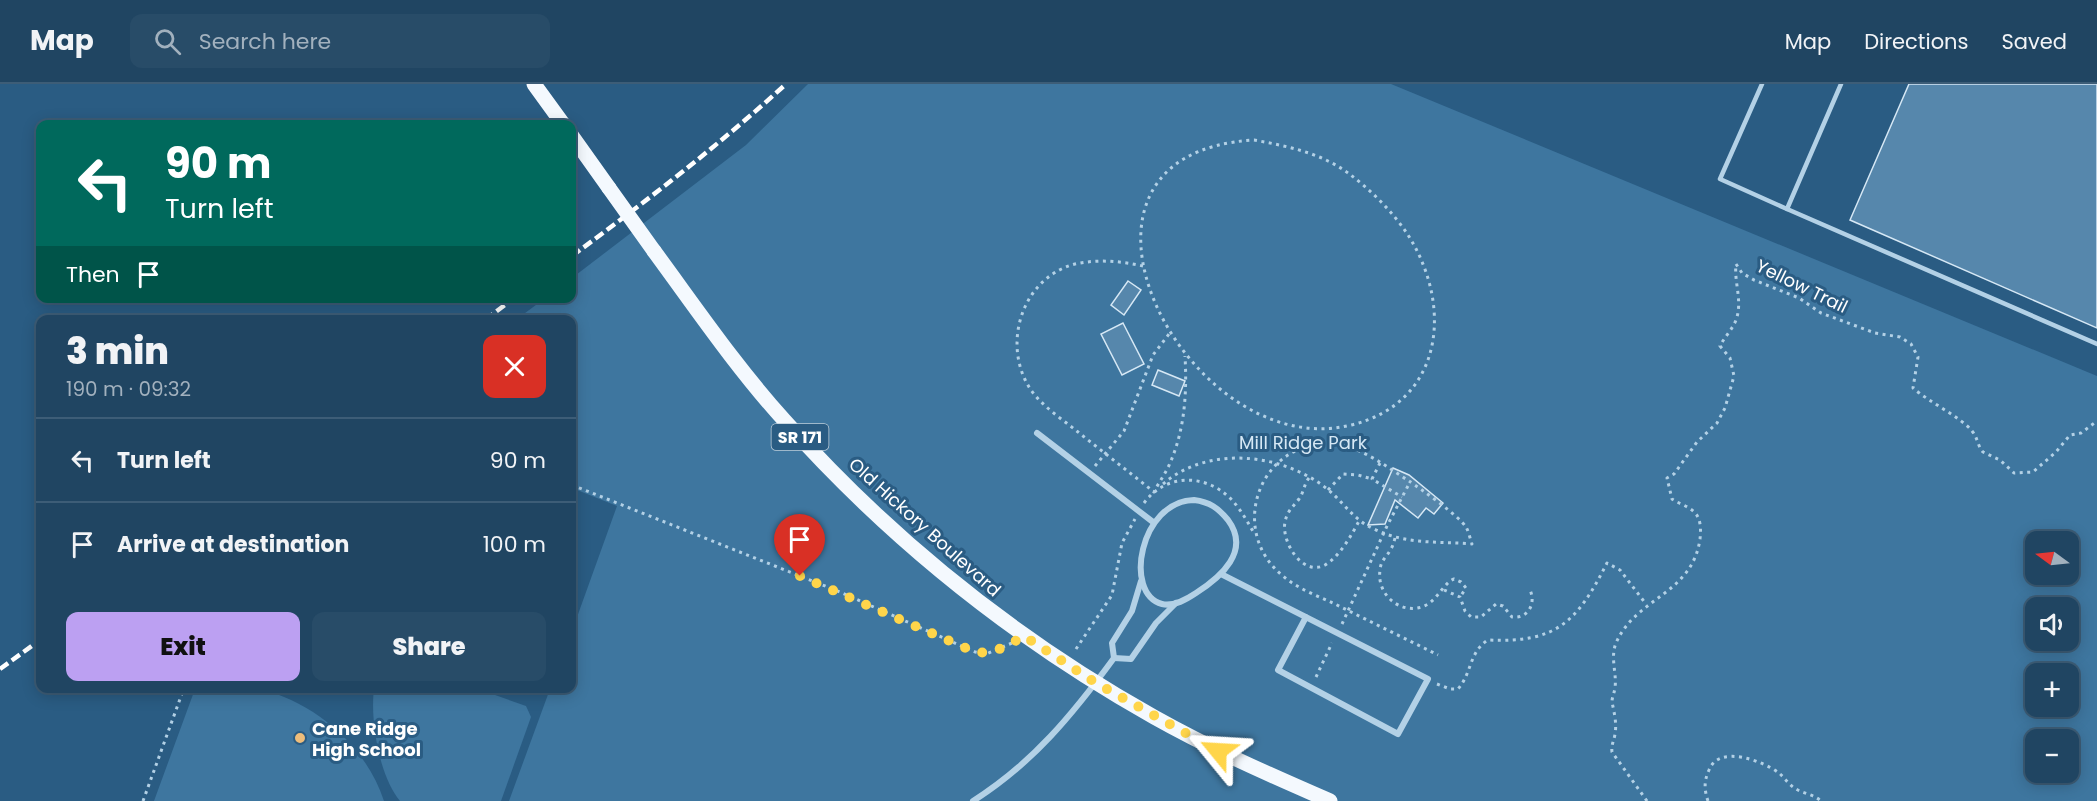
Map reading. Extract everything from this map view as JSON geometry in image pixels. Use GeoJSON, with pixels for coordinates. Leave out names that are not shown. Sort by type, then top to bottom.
{"type":"FeatureCollection","features":[{"type":"Feature","properties":{"kind":"main road"},"geometry":{"type":"LineString","coordinates":[[534,84],[560,120]]}},
{"type":"Feature","properties":{"kind":"main road","name":"Old Hickory Boulevard"},"geometry":{"type":"LineString","coordinates":[[576,142],[751,381],[819,458],[955,584],[1024,636],[1096,683],[1228,756],[1330,801]]}},
{"type":"Feature","properties":{"kind":"street"},"geometry":{"type":"LineString","coordinates":[[1037,433],[1153,522]]}},
{"type":"Feature","properties":{"kind":"street"},"geometry":{"type":"LineString","coordinates":[[973,801],[1030,759],[1066,722],[1114,658],[1112,643],[1139,595],[1146,540],[1153,522],[1162,512],[1179,501],[1194,500],[1216,507],[1232,526],[1236,538],[1231,563],[1221,574],[1191,596],[1176,603],[1156,623],[1131,658],[1114,658]]}},
{"type":"Feature","properties":{"kind":"street"},"geometry":{"type":"LineString","coordinates":[[1221,574],[1306,617],[1337,633],[1428,679],[1398,734],[1278,670],[1306,617]]}},
{"type":"Feature","properties":{"kind":"street"},"geometry":{"type":"LineString","coordinates":[[1141,577],[1144,588],[1151,599],[1162,604],[1176,603]]}},
{"type":"Feature","properties":{"kind":"lane"},"geometry":{"type":"LineString","coordinates":[[1762,84],[1720,179],[2097,344]]}},
{"type":"Feature","properties":{"kind":"lane"},"geometry":{"type":"LineString","coordinates":[[1787,209],[1841,84]]}},
{"type":"Feature","properties":{"kind":"path"},"geometry":{"type":"LineString","coordinates":[[1254,140],[1304,151],[1348,172],[1388,209],[1408,235],[1430,284],[1435,310],[1427,366],[1414,388],[1396,405],[1372,419],[1326,428],[1304,427],[1278,421],[1233,398],[1185,356],[1169,334],[1154,301],[1143,266],[1141,228],[1145,210],[1155,190],[1171,169],[1190,154],[1217,144],[1254,140]]}},
{"type":"Feature","properties":{"kind":"path"},"geometry":{"type":"LineString","coordinates":[[1143,266],[1094,261],[1063,269],[1047,279],[1032,296],[1022,314],[1017,329],[1017,360],[1031,390],[1051,411],[1154,492],[1169,465],[1182,427],[1185,402],[1185,356]]}},
{"type":"Feature","properties":{"kind":"path","name":"Yellow Trail"},"geometry":{"type":"LineString","coordinates":[[1647,801],[1613,754],[1615,734],[1612,698],[1615,688],[1615,645],[1621,632],[1646,605],[1658,600],[1681,582],[1696,559],[1700,523],[1697,515],[1672,499],[1667,478],[1674,474],[1697,442],[1717,423],[1733,387],[1734,376],[1730,358],[1720,346],[1738,314],[1738,294],[1734,278],[1736,264],[1742,273],[1754,280],[1799,298],[1821,312],[1875,333],[1900,337],[1911,344],[1918,357],[1918,368],[1912,386],[1915,390],[1967,426],[1975,434],[1983,452],[2000,460],[2014,472],[2033,472],[2056,452],[2070,435],[2081,433],[2097,421]]}},
{"type":"Feature","properties":{"kind":"path"},"geometry":{"type":"LineString","coordinates":[[1090,473],[1126,427],[1153,355],[1169,334]]}},
{"type":"Feature","properties":{"kind":"path"},"geometry":{"type":"LineString","coordinates":[[1163,484],[1181,472],[1215,462],[1249,458],[1278,463],[1328,489],[1359,521],[1383,533],[1425,544],[1472,544],[1466,526],[1410,482],[1380,463],[1353,448],[1330,444],[1303,448],[1278,463],[1268,474],[1255,501],[1253,518],[1256,535],[1262,549],[1281,575],[1438,655]]}},
{"type":"Feature","properties":{"kind":"path"},"geometry":{"type":"LineString","coordinates":[[1372,479],[1380,463]]}},
{"type":"Feature","properties":{"kind":"path"},"geometry":{"type":"LineString","coordinates":[[1328,489],[1343,474],[1358,475],[1372,479],[1402,497]]}},
{"type":"Feature","properties":{"kind":"path"},"geometry":{"type":"LineString","coordinates":[[1309,478],[1301,497],[1290,508],[1284,523],[1287,545],[1301,561],[1315,567],[1323,566],[1345,544],[1359,521]]}},
{"type":"Feature","properties":{"kind":"path"},"geometry":{"type":"LineString","coordinates":[[1316,676],[1349,611],[1383,533],[1410,482]]}},
{"type":"Feature","properties":{"kind":"path"},"geometry":{"type":"LineString","coordinates":[[576,487],[840,592],[975,652],[986,654],[997,651],[1024,636]]}},
{"type":"Feature","properties":{"kind":"path"},"geometry":{"type":"LineString","coordinates":[[1395,538],[1391,553],[1382,560],[1379,573],[1382,586],[1391,602],[1402,608],[1420,607],[1430,603],[1450,580],[1457,580],[1466,588],[1460,597]]}},
{"type":"Feature","properties":{"kind":"path"},"geometry":{"type":"LineString","coordinates":[[1428,679],[1444,687],[1458,688],[1467,675],[1473,653],[1488,640],[1530,640],[1572,619],[1585,602],[1607,563],[1620,570],[1646,605]]}},
{"type":"Feature","properties":{"kind":"path"},"geometry":{"type":"LineString","coordinates":[[1443,590],[1460,597],[1465,611],[1471,617],[1481,617],[1496,604],[1504,607],[1510,616],[1518,618],[1525,615],[1530,608],[1533,595],[1529,588]]}},
{"type":"Feature","properties":{"kind":"path"},"geometry":{"type":"LineString","coordinates":[[143,801],[182,693]]}},
{"type":"Feature","properties":{"kind":"path"},"geometry":{"type":"LineString","coordinates":[[1708,801],[1704,784],[1710,766],[1715,760],[1724,756],[1735,756],[1769,767],[1797,790],[1821,801]]}},
{"type":"Feature","properties":{"kind":"green space","name":"Mill Ridge Park"},"geometry":{"type":"Polygon","coordinates":[[[808,84],[1391,84],[2097,376],[2097,801],[509,801],[549,693],[576,693],[576,620],[617,506],[576,490],[576,315],[522,315],[539,303],[576,303],[576,275],[746,145],[808,84]]]}},
{"type":"Feature","properties":{"kind":"green space"},"geometry":{"type":"Polygon","coordinates":[[[194,693],[272,693],[319,716],[352,745],[376,781],[384,801],[154,801],[194,693]]]}},
{"type":"Feature","properties":{"kind":"green space"},"geometry":{"type":"Polygon","coordinates":[[[374,693],[489,693],[526,706],[531,717],[501,801],[400,801],[381,763],[373,716],[374,693]]]}},
{"type":"Feature","properties":{"kind":"building"},"geometry":{"type":"Polygon","coordinates":[[[1909,84],[2097,84],[2097,328],[1850,220],[1909,84]]]}},
{"type":"Feature","properties":{"kind":"building"},"geometry":{"type":"Polygon","coordinates":[[[1128,281],[1141,290],[1124,315],[1111,305],[1128,281]]]}},
{"type":"Feature","properties":{"kind":"building"},"geometry":{"type":"Polygon","coordinates":[[[1123,323],[1144,364],[1122,375],[1101,334],[1123,323]]]}},
{"type":"Feature","properties":{"kind":"building"},"geometry":{"type":"Polygon","coordinates":[[[1158,370],[1185,381],[1179,396],[1152,385],[1158,370]]]}},
{"type":"Feature","properties":{"kind":"building"},"geometry":{"type":"Polygon","coordinates":[[[1393,468],[1409,475],[1443,503],[1434,514],[1426,508],[1418,518],[1395,500],[1385,524],[1368,525],[1393,468]]]}},
{"type":"Feature","properties":{"kind":"railway"},"geometry":{"type":"LineString","coordinates":[[576,253],[681,173],[786,84]]}},
{"type":"Feature","properties":{"kind":"railway"},"geometry":{"type":"LineString","coordinates":[[492,315],[507,303]]}},
{"type":"Feature","properties":{"kind":"railway"},"geometry":{"type":"LineString","coordinates":[[0,669],[36,643]]}},
{"type":"Feature","properties":{"kind":"place","name":"Cane Ridge High School"},"geometry":{"type":"Point","coordinates":[300,738]}},
{"type":"Feature","properties":{"kind":"route"},"geometry":{"type":"LineString","coordinates":[[800,576],[975,652],[986,654],[997,651],[1024,636],[1155,718],[1218,751]]}}]}
